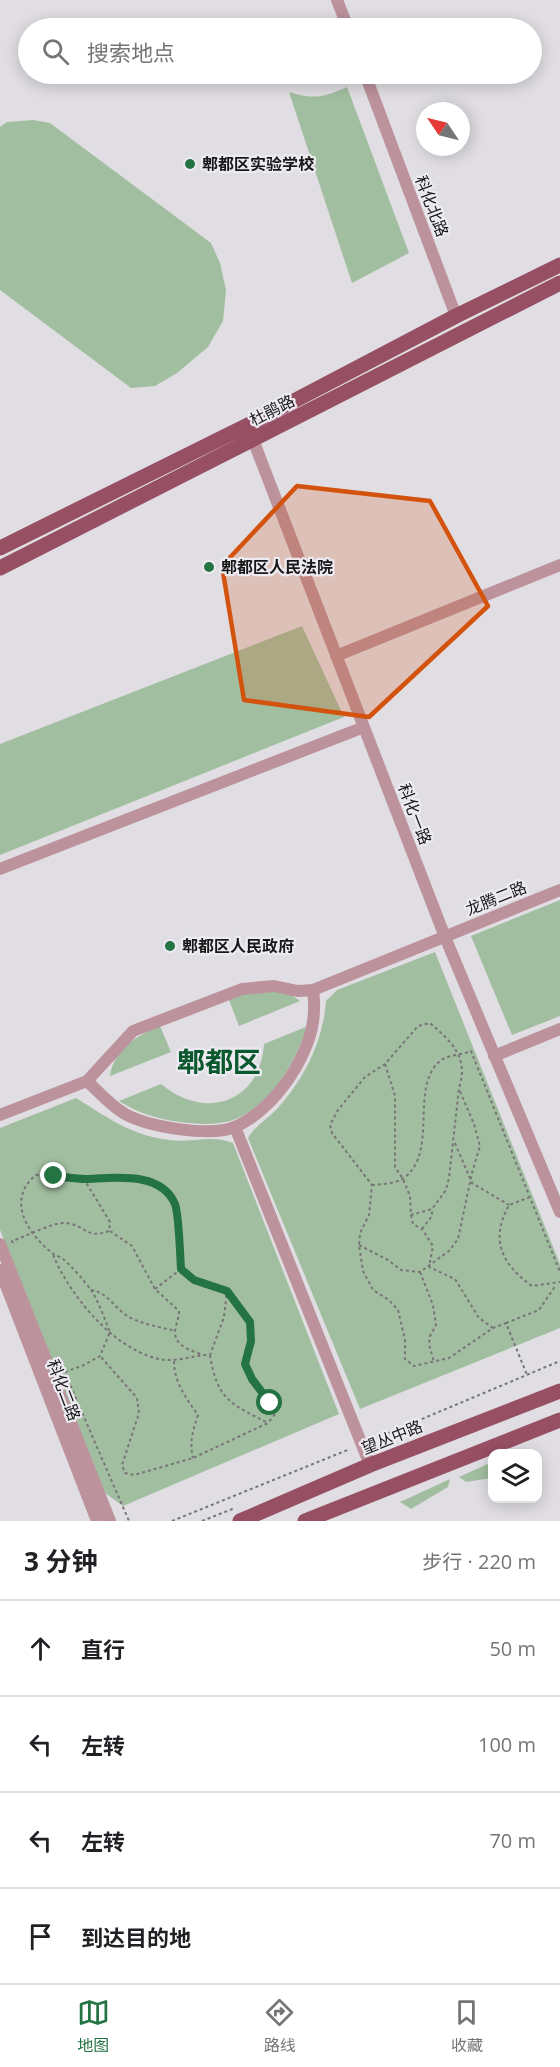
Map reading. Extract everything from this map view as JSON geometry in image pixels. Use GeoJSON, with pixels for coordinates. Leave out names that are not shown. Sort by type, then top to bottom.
{"type":"FeatureCollection","features":[{"type":"Feature","properties":{"kind":"main road","name":"杜鹃路"},"geometry":{"type":"LineString","coordinates":[[1,565],[250,433],[456,316],[560,265]]}},
{"type":"Feature","properties":{"kind":"main road","name":"杜鹃路"},"geometry":{"type":"LineString","coordinates":[[0,548],[250,433],[560,283]]}},
{"type":"Feature","properties":{"kind":"main road","name":"望丛中路"},"geometry":{"type":"LineString","coordinates":[[240,1521],[370,1465],[560,1391]]}},
{"type":"Feature","properties":{"kind":"main road"},"geometry":{"type":"LineString","coordinates":[[305,1521],[560,1420]]}},
{"type":"Feature","properties":{"kind":"street"},"geometry":{"type":"LineString","coordinates":[[337,0],[344,18]]}},
{"type":"Feature","properties":{"kind":"street","name":"科化北路"},"geometry":{"type":"LineString","coordinates":[[369,84],[456,316]]}},
{"type":"Feature","properties":{"kind":"street","name":"科化一路"},"geometry":{"type":"LineString","coordinates":[[250,433],[445,937],[560,1212]]}},
{"type":"Feature","properties":{"kind":"street"},"geometry":{"type":"LineString","coordinates":[[336,656],[560,565]]}},
{"type":"Feature","properties":{"kind":"street"},"geometry":{"type":"LineString","coordinates":[[0,869],[364,727]]}},
{"type":"Feature","properties":{"kind":"street","name":"龙腾二路"},"geometry":{"type":"LineString","coordinates":[[313,990],[560,890]]}},
{"type":"Feature","properties":{"kind":"street"},"geometry":{"type":"LineString","coordinates":[[0,1115],[87,1081],[133,1031],[242,989],[274,987],[298,991],[313,990],[316,1008],[313,1026],[304,1052],[291,1076],[276,1095],[256,1114],[235,1127],[212,1131],[178,1129],[146,1123],[124,1113],[87,1081]]}},
{"type":"Feature","properties":{"kind":"street"},"geometry":{"type":"LineString","coordinates":[[494,1056],[560,1029]]}},
{"type":"Feature","properties":{"kind":"street"},"geometry":{"type":"LineString","coordinates":[[235,1127],[370,1465]]}},
{"type":"Feature","properties":{"kind":"street"},"geometry":{"type":"LineString","coordinates":[[0,1244],[110,1521]]}},
{"type":"Feature","properties":{"kind":"street","name":"科化二路"},"geometry":{"type":"LineString","coordinates":[[0,1270],[97,1521]]}},
{"type":"Feature","properties":{"kind":"path"},"geometry":{"type":"LineString","coordinates":[[422,1229],[432,1216],[432,1209],[446,1190],[462,1077],[460,1056],[445,1036],[430,1023],[418,1026],[385,1064],[365,1077],[338,1110],[330,1125],[332,1133],[372,1185],[369,1215],[360,1233],[359,1245],[363,1271],[373,1290],[389,1300],[398,1310],[405,1340],[405,1359],[414,1366],[449,1358],[493,1328],[539,1310],[558,1283]]}},
{"type":"Feature","properties":{"kind":"path"},"geometry":{"type":"LineString","coordinates":[[372,1185],[403,1179],[416,1164],[423,1132],[425,1098],[430,1072],[441,1059],[460,1056],[471,1051],[560,1272]]}},
{"type":"Feature","properties":{"kind":"path"},"geometry":{"type":"LineString","coordinates":[[385,1064],[395,1096],[395,1167],[410,1196],[413,1224],[422,1229],[433,1246],[429,1267]]}},
{"type":"Feature","properties":{"kind":"path"},"geometry":{"type":"LineString","coordinates":[[359,1245],[388,1260],[400,1270],[420,1272],[449,1251],[458,1239],[480,1146],[474,1124],[459,1088]]}},
{"type":"Feature","properties":{"kind":"path"},"geometry":{"type":"LineString","coordinates":[[454,1140],[472,1183],[509,1205]]}},
{"type":"Feature","properties":{"kind":"path"},"geometry":{"type":"LineString","coordinates":[[100,1356],[137,1398],[139,1413],[122,1465],[125,1473],[134,1475],[193,1458],[268,1423],[276,1413],[252,1379],[245,1364],[251,1341],[250,1322],[227,1291],[194,1280],[181,1269],[176,1205],[167,1192],[152,1183],[120,1176],[84,1179],[36,1175],[27,1182],[21,1196],[23,1216],[32,1234],[52,1254],[64,1260],[91,1290],[110,1332],[100,1356],[84,1365],[64,1371],[129,1521]]}},
{"type":"Feature","properties":{"kind":"path"},"geometry":{"type":"LineString","coordinates":[[84,1179],[110,1222],[110,1231]]}},
{"type":"Feature","properties":{"kind":"path"},"geometry":{"type":"LineString","coordinates":[[530,1197],[509,1205],[501,1219],[499,1233],[505,1260],[516,1275],[532,1286],[558,1283]]}},
{"type":"Feature","properties":{"kind":"path"},"geometry":{"type":"LineString","coordinates":[[411,1215],[432,1209]]}},
{"type":"Feature","properties":{"kind":"path"},"geometry":{"type":"LineString","coordinates":[[16,1252],[12,1241],[62,1223],[72,1224],[84,1232],[98,1235],[110,1231]]}},
{"type":"Feature","properties":{"kind":"path"},"geometry":{"type":"LineString","coordinates":[[110,1231],[132,1246],[155,1289],[179,1311],[179,1322],[175,1331],[178,1341],[185,1348],[203,1355]]}},
{"type":"Feature","properties":{"kind":"path"},"geometry":{"type":"LineString","coordinates":[[52,1254],[60,1271],[92,1315],[129,1347],[155,1359],[174,1361],[210,1355]]}},
{"type":"Feature","properties":{"kind":"path"},"geometry":{"type":"LineString","coordinates":[[429,1267],[455,1280],[479,1318],[493,1328]]}},
{"type":"Feature","properties":{"kind":"path"},"geometry":{"type":"LineString","coordinates":[[155,1289],[181,1269]]}},
{"type":"Feature","properties":{"kind":"path"},"geometry":{"type":"LineString","coordinates":[[420,1272],[433,1305],[436,1325],[430,1336],[429,1344],[434,1362]]}},
{"type":"Feature","properties":{"kind":"path"},"geometry":{"type":"LineString","coordinates":[[91,1290],[100,1291],[132,1319],[175,1331]]}},
{"type":"Feature","properties":{"kind":"path"},"geometry":{"type":"LineString","coordinates":[[227,1291],[224,1317],[210,1355],[216,1383],[232,1404],[268,1423]]}},
{"type":"Feature","properties":{"kind":"path"},"geometry":{"type":"LineString","coordinates":[[506,1323],[527,1375]]}},
{"type":"Feature","properties":{"kind":"path"},"geometry":{"type":"LineString","coordinates":[[174,1361],[178,1384],[198,1415],[190,1447],[193,1458]]}},
{"type":"Feature","properties":{"kind":"highlighted area"},"geometry":{"type":"Polygon","coordinates":[[[297,486],[430,501],[488,606],[369,717],[244,700],[222,566],[297,486]]]}},
{"type":"Feature","properties":{"kind":"green space"},"geometry":{"type":"Polygon","coordinates":[[[347,87],[409,253],[352,283],[289,92],[305,96],[319,96],[347,87]]]}},
{"type":"Feature","properties":{"kind":"green space"},"geometry":{"type":"Polygon","coordinates":[[[33,120],[50,123],[211,243],[220,263],[226,290],[223,321],[208,347],[177,373],[155,386],[131,388],[0,290],[0,127],[7,122],[33,120]]]}},
{"type":"Feature","properties":{"kind":"green space"},"geometry":{"type":"Polygon","coordinates":[[[302,626],[344,717],[0,855],[0,744],[302,626]]]}},
{"type":"Feature","properties":{"kind":"green space"},"geometry":{"type":"Polygon","coordinates":[[[560,900],[560,1016],[512,1035],[471,936],[560,900]]]}},
{"type":"Feature","properties":{"kind":"green space"},"geometry":{"type":"Polygon","coordinates":[[[435,952],[560,1264],[560,1328],[360,1409],[248,1138],[277,1109],[304,1072],[321,1031],[326,1001],[337,990],[435,952]]]}},
{"type":"Feature","properties":{"kind":"green space"},"geometry":{"type":"Polygon","coordinates":[[[280,991],[300,1001],[239,1026],[229,1000],[246,993],[280,991]]]}},
{"type":"Feature","properties":{"kind":"green space"},"geometry":{"type":"Polygon","coordinates":[[[160,1026],[171,1052],[110,1076],[116,1058],[127,1045],[160,1026]]]}},
{"type":"Feature","properties":{"kind":"green space"},"geometry":{"type":"Polygon","coordinates":[[[308,1026],[287,1070],[267,1097],[255,1108],[226,1122],[203,1124],[164,1119],[133,1109],[119,1101],[161,1084],[195,1102],[212,1103],[228,1100],[241,1092],[252,1080],[260,1064],[264,1044],[308,1026]]]}},
{"type":"Feature","properties":{"kind":"green space"},"geometry":{"type":"Polygon","coordinates":[[[76,1098],[120,1125],[156,1138],[177,1141],[217,1139],[233,1143],[339,1414],[123,1506],[105,1493],[0,1230],[0,1128],[76,1098]]]}},
{"type":"Feature","properties":{"kind":"green space"},"geometry":{"type":"Polygon","coordinates":[[[488,1464],[488,1479],[466,1482],[459,1477],[488,1464]]]}},
{"type":"Feature","properties":{"kind":"green space"},"geometry":{"type":"Polygon","coordinates":[[[450,1479],[448,1487],[411,1509],[400,1502],[450,1479]]]}},
{"type":"Feature","properties":{"kind":"place","name":"郫都区实验学校"},"geometry":{"type":"Point","coordinates":[190,164]}},
{"type":"Feature","properties":{"kind":"place","name":"郫都区人民法院"},"geometry":{"type":"Point","coordinates":[209,567]}},
{"type":"Feature","properties":{"kind":"place","name":"郫都区人民政府"},"geometry":{"type":"Point","coordinates":[170,946]}},
{"type":"Feature","properties":{"kind":"district","name":"郫都区"},"geometry":{"type":"Point","coordinates":[219,1062]}},
{"type":"Feature","properties":{"kind":"route"},"geometry":{"type":"LineString","coordinates":[[54,1176],[84,1179],[120,1176],[152,1183],[167,1192],[176,1205],[181,1269],[194,1280],[227,1291],[239,1305],[250,1322],[251,1341],[245,1364],[252,1379],[270,1403]]}}]}
